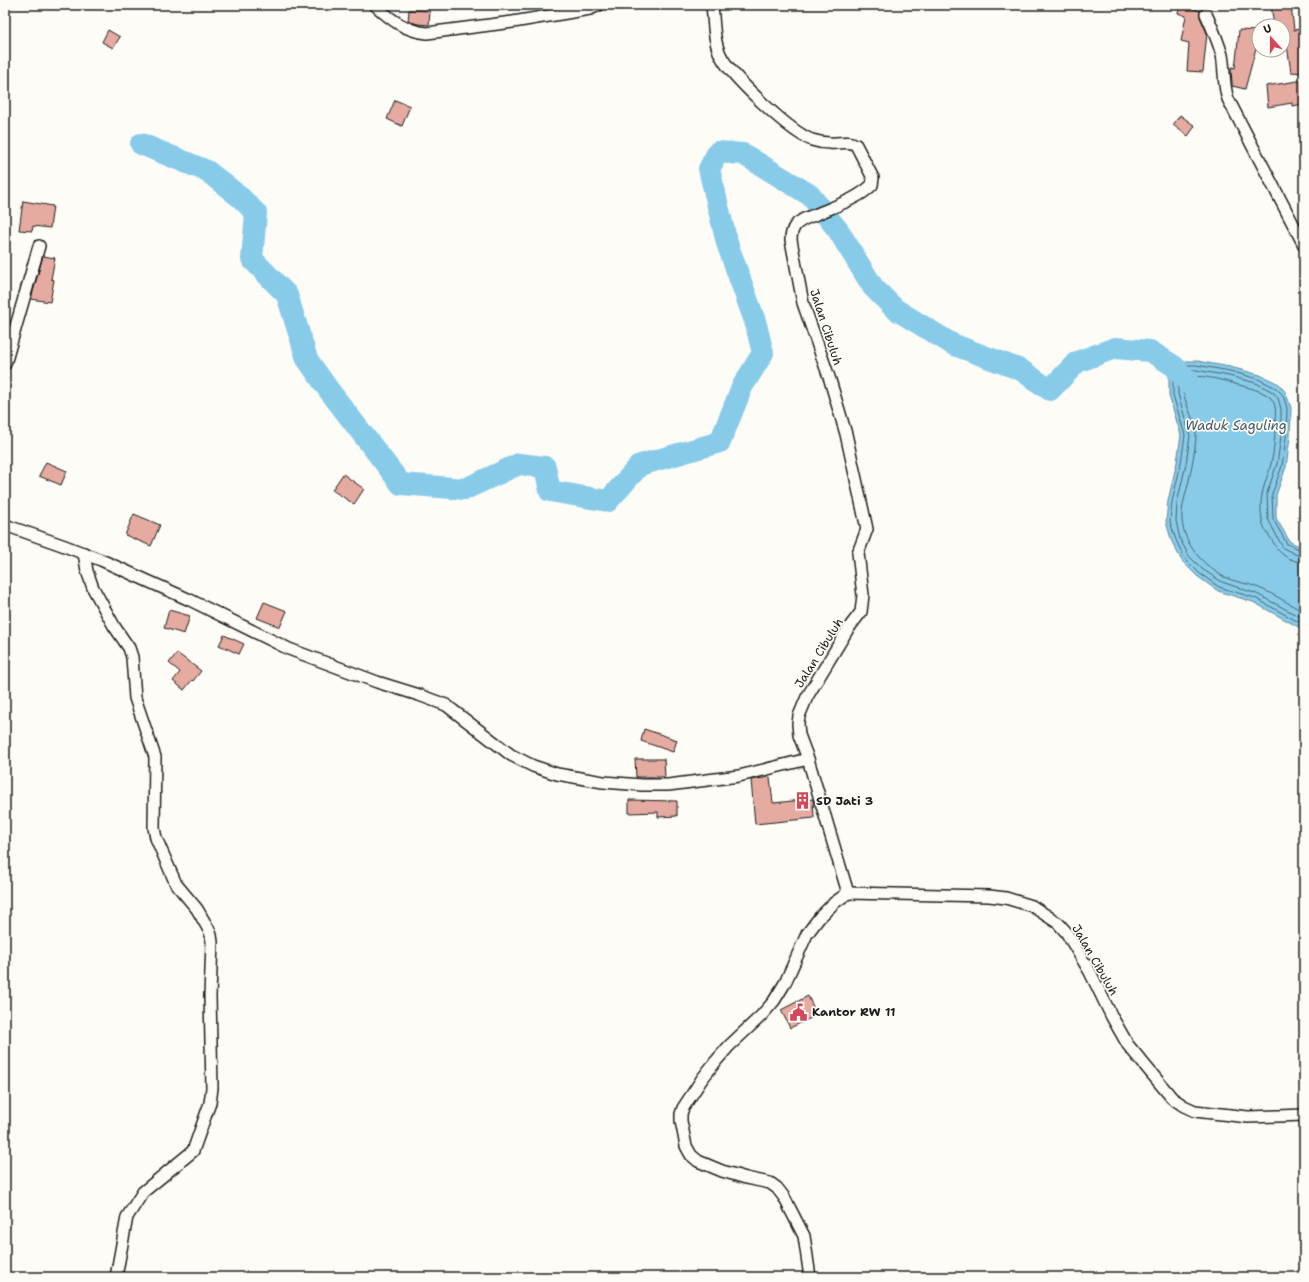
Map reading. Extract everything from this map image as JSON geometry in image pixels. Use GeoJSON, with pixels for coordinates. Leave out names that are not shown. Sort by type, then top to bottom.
{"type":"FeatureCollection","features":[{"type":"Feature","properties":{"kind":"street"},"geometry":{"type":"LineString","coordinates":[[375,5],[390,19],[403,27],[426,33],[513,22],[590,9],[599,5]]}},
{"type":"Feature","properties":{"kind":"street","name":"Jalan Cibuluh"},"geometry":{"type":"LineString","coordinates":[[712,5],[716,43],[727,66],[754,94],[794,130],[810,139],[831,144],[852,143],[858,147],[873,178],[873,183],[866,190],[844,203],[804,219],[795,226],[791,240],[803,302],[846,434],[868,529],[858,553],[863,595],[861,612],[848,629],[807,698],[799,716],[799,735],[808,759],[848,893],[989,896],[1006,898],[1032,906],[1058,924],[1066,932],[1090,972],[1112,1018],[1128,1045],[1172,1098],[1184,1106],[1196,1111],[1248,1117],[1304,1115]]}},
{"type":"Feature","properties":{"kind":"street"},"geometry":{"type":"LineString","coordinates":[[1206,14],[1222,56],[1225,90],[1228,99],[1304,245]]}},
{"type":"Feature","properties":{"kind":"street"},"geometry":{"type":"LineString","coordinates":[[5,364],[40,246]]}},
{"type":"Feature","properties":{"kind":"street"},"geometry":{"type":"LineString","coordinates":[[5,525],[84,553],[190,600],[289,649],[377,682],[446,705],[511,755],[533,766],[558,774],[603,782],[668,785],[739,776],[808,759]]}},
{"type":"Feature","properties":{"kind":"street"},"geometry":{"type":"LineString","coordinates":[[84,553],[86,571],[93,588],[114,626],[129,648],[132,657],[135,698],[156,757],[154,828],[156,838],[176,884],[197,909],[209,930],[212,942],[210,996],[212,1088],[210,1103],[193,1151],[143,1192],[127,1217],[116,1277]]}},
{"type":"Feature","properties":{"kind":"street"},"geometry":{"type":"LineString","coordinates":[[810,1277],[804,1236],[784,1197],[770,1183],[734,1174],[698,1161],[691,1155],[686,1146],[681,1114],[683,1108],[702,1079],[716,1061],[729,1046],[761,1016],[774,1000],[785,983],[804,940],[815,923],[834,903],[848,893]]}},
{"type":"Feature","properties":{"kind":"water","name":"Waduk Saguling"},"geometry":{"type":"Polygon","coordinates":[[[1186,361],[1197,361],[1230,367],[1260,375],[1279,384],[1286,393],[1291,408],[1290,437],[1286,467],[1276,495],[1276,518],[1290,542],[1304,548],[1304,630],[1253,602],[1218,591],[1197,576],[1182,561],[1172,542],[1166,522],[1168,501],[1177,462],[1181,435],[1169,396],[1169,375],[1174,366],[1186,361]]]}},
{"type":"Feature","properties":{"kind":"building"},"geometry":{"type":"Polygon","coordinates":[[[1181,5],[1200,11],[1200,17],[1207,33],[1203,72],[1187,71],[1189,43],[1181,41],[1186,16],[1178,13],[1181,5]]]}},
{"type":"Feature","properties":{"kind":"building"},"geometry":{"type":"Polygon","coordinates":[[[1271,5],[1291,5],[1294,30],[1300,29],[1302,44],[1304,44],[1304,73],[1291,72],[1289,58],[1291,58],[1291,18],[1273,18],[1271,5]]]}},
{"type":"Feature","properties":{"kind":"building"},"geometry":{"type":"Polygon","coordinates":[[[409,10],[430,11],[429,25],[408,21],[409,10]]]}},
{"type":"Feature","properties":{"kind":"building"},"geometry":{"type":"Polygon","coordinates":[[[108,30],[120,37],[113,48],[102,42],[108,30]]]}},
{"type":"Feature","properties":{"kind":"building"},"geometry":{"type":"Polygon","coordinates":[[[1239,30],[1251,31],[1251,58],[1253,58],[1245,89],[1232,86],[1231,71],[1232,67],[1235,68],[1239,30]]]}},
{"type":"Feature","properties":{"kind":"building"},"geometry":{"type":"Polygon","coordinates":[[[1304,80],[1304,104],[1292,106],[1292,103],[1268,107],[1266,86],[1304,80]]]}},
{"type":"Feature","properties":{"kind":"building"},"geometry":{"type":"Polygon","coordinates":[[[395,100],[410,106],[402,126],[387,119],[395,100]]]}},
{"type":"Feature","properties":{"kind":"building"},"geometry":{"type":"Polygon","coordinates":[[[1180,115],[1195,126],[1188,136],[1173,125],[1180,115]]]}},
{"type":"Feature","properties":{"kind":"building"},"geometry":{"type":"Polygon","coordinates":[[[23,201],[53,206],[50,228],[33,226],[32,231],[19,230],[23,201]]]}},
{"type":"Feature","properties":{"kind":"building"},"geometry":{"type":"Polygon","coordinates":[[[43,256],[55,258],[51,279],[54,280],[50,302],[31,299],[43,256]]]}},
{"type":"Feature","properties":{"kind":"building"},"geometry":{"type":"Polygon","coordinates":[[[46,462],[67,471],[61,485],[39,476],[46,462]]]}},
{"type":"Feature","properties":{"kind":"building"},"geometry":{"type":"Polygon","coordinates":[[[343,474],[364,489],[354,504],[332,490],[343,474]]]}},
{"type":"Feature","properties":{"kind":"building"},"geometry":{"type":"Polygon","coordinates":[[[134,514],[160,525],[151,546],[125,535],[134,514]]]}},
{"type":"Feature","properties":{"kind":"building"},"geometry":{"type":"Polygon","coordinates":[[[264,602],[287,611],[280,627],[257,618],[264,602]]]}},
{"type":"Feature","properties":{"kind":"building"},"geometry":{"type":"Polygon","coordinates":[[[169,610],[190,616],[184,634],[164,628],[169,610]]]}},
{"type":"Feature","properties":{"kind":"building"},"geometry":{"type":"Polygon","coordinates":[[[224,635],[244,644],[239,654],[219,645],[224,635]]]}},
{"type":"Feature","properties":{"kind":"building"},"geometry":{"type":"Polygon","coordinates":[[[177,653],[201,671],[184,690],[173,681],[180,672],[169,663],[177,653]]]}},
{"type":"Feature","properties":{"kind":"building"},"geometry":{"type":"Polygon","coordinates":[[[644,729],[677,740],[673,752],[641,741],[644,729]]]}},
{"type":"Feature","properties":{"kind":"building"},"geometry":{"type":"Polygon","coordinates":[[[635,759],[664,759],[665,777],[636,777],[635,759]]]}},
{"type":"Feature","properties":{"kind":"building","name":"SD Jati 3"},"geometry":{"type":"Polygon","coordinates":[[[770,777],[773,803],[813,799],[814,818],[755,824],[751,780],[770,777]]]}},
{"type":"Feature","properties":{"kind":"building"},"geometry":{"type":"Polygon","coordinates":[[[629,800],[677,801],[677,816],[658,817],[658,812],[629,813],[629,800]]]}},
{"type":"Feature","properties":{"kind":"building","name":"Kantor RW 11"},"geometry":{"type":"Polygon","coordinates":[[[808,996],[817,1015],[790,1028],[781,1010],[808,996]]]}},
{"type":"Feature","properties":{"kind":"waterway"},"geometry":{"type":"LineString","coordinates":[[141,144],[207,171],[240,197],[256,213],[252,259],[287,295],[307,359],[328,389],[401,484],[465,489],[519,464],[545,467],[550,491],[608,501],[640,465],[720,442],[742,387],[763,353],[755,321],[727,243],[709,169],[718,152],[743,154],[810,195],[838,230],[873,287],[895,309],[952,344],[1021,370],[1050,390],[1077,362],[1115,348],[1150,351],[1174,366],[1194,389]]}},
{"type":"Feature","properties":{"kind":"place","name":"SD Jati 3"},"geometry":{"type":"Point","coordinates":[803,801]}},
{"type":"Feature","properties":{"kind":"place","name":"Kantor RW 11"},"geometry":{"type":"Point","coordinates":[799,1012]}}]}
